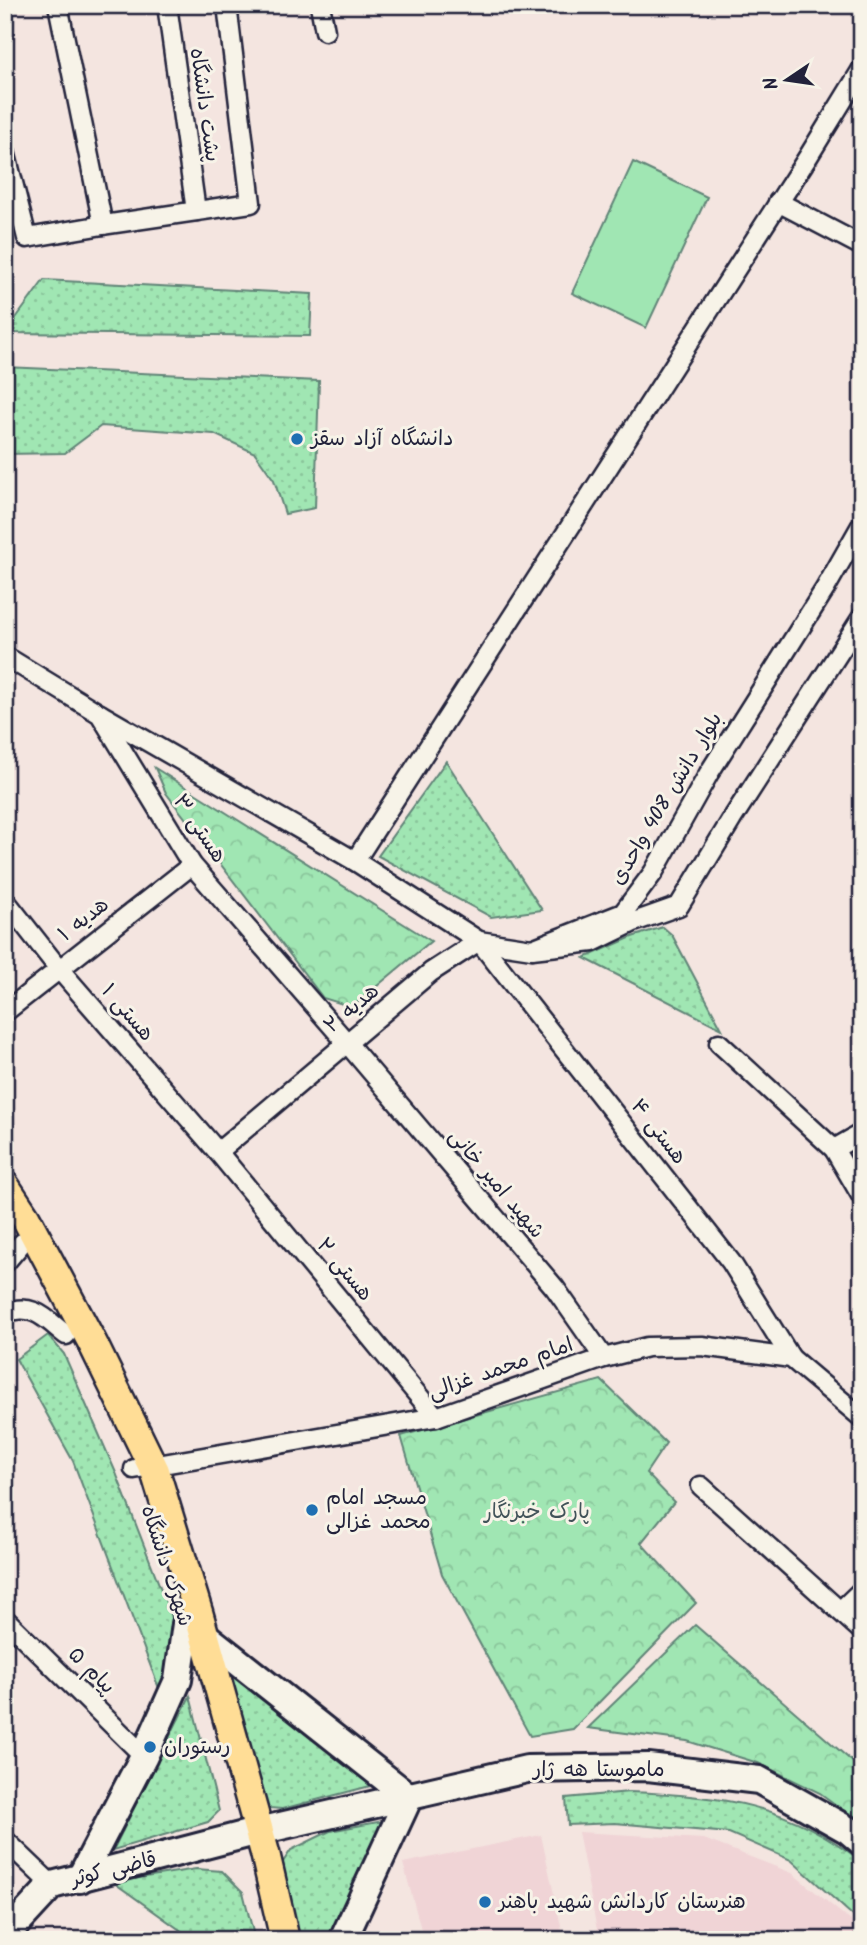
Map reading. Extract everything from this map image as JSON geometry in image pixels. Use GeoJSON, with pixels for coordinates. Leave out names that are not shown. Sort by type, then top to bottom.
{"type":"FeatureCollection","features":[{"type":"Feature","properties":{"kind":"main road"},"geometry":{"type":"LineString","coordinates":[[5,1186],[26,1218],[93,1344],[143,1468]]}},
{"type":"Feature","properties":{"kind":"main road","name":"شهرک دانشگاه"},"geometry":{"type":"LineString","coordinates":[[5,1214],[13,1253],[66,1335],[143,1468],[195,1629],[250,1834],[268,1940]]}},
{"type":"Feature","properties":{"kind":"main road"},"geometry":{"type":"LineString","coordinates":[[80,1879],[144,1756],[178,1680],[195,1629],[409,1797],[343,1940]]}},
{"type":"Feature","properties":{"kind":"main road","name":"ماموستا هه ژار"},"geometry":{"type":"LineString","coordinates":[[250,1834],[527,1769],[648,1767],[759,1780],[848,1830],[862,1842]]}},
{"type":"Feature","properties":{"kind":"main road"},"geometry":{"type":"LineString","coordinates":[[250,1834],[285,1940]]}},
{"type":"Feature","properties":{"kind":"main road","name":"قاضی کوثر"},"geometry":{"type":"LineString","coordinates":[[5,1936],[52,1885],[250,1834]]}},
{"type":"Feature","properties":{"kind":"street"},"geometry":{"type":"LineString","coordinates":[[58,5],[103,225]]}},
{"type":"Feature","properties":{"kind":"street","name":"پشت دانشگاه"},"geometry":{"type":"LineString","coordinates":[[167,5],[196,211],[251,203],[228,5]]}},
{"type":"Feature","properties":{"kind":"street"},"geometry":{"type":"LineString","coordinates":[[320,5],[325,31]]}},
{"type":"Feature","properties":{"kind":"street"},"geometry":{"type":"LineString","coordinates":[[355,862],[862,69]]}},
{"type":"Feature","properties":{"kind":"street"},"geometry":{"type":"LineString","coordinates":[[5,151],[27,239],[196,211]]}},
{"type":"Feature","properties":{"kind":"street"},"geometry":{"type":"LineString","coordinates":[[778,202],[862,246]]}},
{"type":"Feature","properties":{"kind":"street","name":"بلوار دانش 408 واحدی"},"geometry":{"type":"LineString","coordinates":[[532,949],[623,914],[653,873],[709,773],[825,589],[862,524]]}},
{"type":"Feature","properties":{"kind":"street"},"geometry":{"type":"LineString","coordinates":[[100,714],[355,862],[479,941],[532,949],[593,942],[634,922],[679,906],[862,617]]}},
{"type":"Feature","properties":{"kind":"street","name":"هستی ۳"},"geometry":{"type":"LineString","coordinates":[[5,656],[100,714],[192,864],[347,1043]]}},
{"type":"Feature","properties":{"kind":"street","name":"هدیه ۱"},"geometry":{"type":"LineString","coordinates":[[5,1012],[192,864]]}},
{"type":"Feature","properties":{"kind":"street","name":"هستی ۱"},"geometry":{"type":"LineString","coordinates":[[5,900],[59,969],[218,1152]]}},
{"type":"Feature","properties":{"kind":"street","name":"هدیه ۲"},"geometry":{"type":"LineString","coordinates":[[218,1152],[431,972],[479,941]]}},
{"type":"Feature","properties":{"kind":"street","name":"هستی ۴"},"geometry":{"type":"LineString","coordinates":[[479,941],[731,1262],[791,1358]]}},
{"type":"Feature","properties":{"kind":"street","name":"شهید امیر خانی"},"geometry":{"type":"LineString","coordinates":[[347,1043],[555,1289],[604,1359]]}},
{"type":"Feature","properties":{"kind":"street"},"geometry":{"type":"LineString","coordinates":[[719,1043],[834,1150],[862,1197]]}},
{"type":"Feature","properties":{"kind":"street"},"geometry":{"type":"LineString","coordinates":[[834,1150],[862,1133]]}},
{"type":"Feature","properties":{"kind":"street","name":"هستی ۲"},"geometry":{"type":"LineString","coordinates":[[218,1152],[436,1417]]}},
{"type":"Feature","properties":{"kind":"street"},"geometry":{"type":"LineString","coordinates":[[5,1313],[17,1308],[36,1311],[66,1335]]}},
{"type":"Feature","properties":{"kind":"street","name":"امام محمد غزالی"},"geometry":{"type":"LineString","coordinates":[[143,1468],[436,1417],[604,1359],[647,1347],[702,1346],[791,1358]]}},
{"type":"Feature","properties":{"kind":"street"},"geometry":{"type":"LineString","coordinates":[[791,1358],[862,1418]]}},
{"type":"Feature","properties":{"kind":"street"},"geometry":{"type":"LineString","coordinates":[[701,1486],[862,1631]]}},
{"type":"Feature","properties":{"kind":"street"},"geometry":{"type":"LineString","coordinates":[[840,1611],[862,1590]]}},
{"type":"Feature","properties":{"kind":"street","name":"پیام ۵"},"geometry":{"type":"LineString","coordinates":[[5,1619],[144,1756]]}},
{"type":"Feature","properties":{"kind":"street"},"geometry":{"type":"LineString","coordinates":[[5,1840],[52,1885]]}},
{"type":"Feature","properties":{"kind":"shaded area"},"geometry":{"type":"Polygon","coordinates":[[[578,1832],[704,1839],[792,1873],[862,1930],[862,1940],[599,1940],[578,1832]]]}},
{"type":"Feature","properties":{"kind":"shaded area","name":"هنرستان کاردانش شهید باهنر"},"geometry":{"type":"Polygon","coordinates":[[[541,1835],[564,1940],[424,1940],[403,1863],[541,1835]]]}},
{"type":"Feature","properties":{"kind":"green space"},"geometry":{"type":"Polygon","coordinates":[[[633,162],[707,197],[646,328],[572,293],[633,162]]]}},
{"type":"Feature","properties":{"kind":"green space"},"geometry":{"type":"Polygon","coordinates":[[[44,280],[312,294],[310,336],[5,333],[44,280]]]}},
{"type":"Feature","properties":{"kind":"green space"},"geometry":{"type":"Polygon","coordinates":[[[5,367],[319,381],[315,508],[285,514],[274,480],[255,453],[214,434],[101,426],[65,453],[5,454],[5,367]]]}},
{"type":"Feature","properties":{"kind":"green space"},"geometry":{"type":"Polygon","coordinates":[[[446,761],[542,910],[491,917],[378,856],[446,761]]]}},
{"type":"Feature","properties":{"kind":"green space"},"geometry":{"type":"Polygon","coordinates":[[[155,768],[431,941],[352,1007],[323,998],[166,793],[155,768]]]}},
{"type":"Feature","properties":{"kind":"green space"},"geometry":{"type":"Polygon","coordinates":[[[663,927],[672,935],[722,1029],[584,958],[663,927]]]}},
{"type":"Feature","properties":{"kind":"green space"},"geometry":{"type":"Polygon","coordinates":[[[48,1335],[64,1354],[116,1473],[179,1636],[160,1691],[73,1461],[16,1359],[48,1335]]]}},
{"type":"Feature","properties":{"kind":"green space","name":"پارک خبرنگار"},"geometry":{"type":"Polygon","coordinates":[[[601,1380],[666,1443],[646,1473],[674,1502],[641,1543],[696,1603],[573,1729],[530,1736],[442,1574],[401,1436],[601,1380]]]}},
{"type":"Feature","properties":{"kind":"green space"},"geometry":{"type":"Polygon","coordinates":[[[695,1625],[862,1770],[862,1824],[820,1793],[758,1763],[687,1741],[588,1728],[695,1625]]]}},
{"type":"Feature","properties":{"kind":"green space"},"geometry":{"type":"Polygon","coordinates":[[[229,1666],[378,1784],[282,1809],[269,1808],[256,1794],[228,1684],[229,1666]]]}},
{"type":"Feature","properties":{"kind":"green space"},"geometry":{"type":"Polygon","coordinates":[[[190,1696],[219,1811],[208,1822],[113,1850],[190,1696]]]}},
{"type":"Feature","properties":{"kind":"green space"},"geometry":{"type":"Polygon","coordinates":[[[629,1792],[693,1796],[752,1806],[808,1827],[835,1842],[862,1862],[862,1924],[791,1860],[729,1833],[615,1823],[568,1825],[566,1798],[629,1792]]]}},
{"type":"Feature","properties":{"kind":"green space"},"geometry":{"type":"Polygon","coordinates":[[[383,1821],[328,1940],[289,1940],[275,1874],[291,1850],[330,1831],[383,1821]]]}},
{"type":"Feature","properties":{"kind":"green space"},"geometry":{"type":"Polygon","coordinates":[[[196,1869],[222,1871],[243,1892],[255,1940],[194,1940],[113,1882],[196,1869]]]}},
{"type":"Feature","properties":{"kind":"place","name":"دانشگاه آزاد سقز"},"geometry":{"type":"Point","coordinates":[297,439]}},
{"type":"Feature","properties":{"kind":"place","name":"مسجد امام محمد غزالی"},"geometry":{"type":"Point","coordinates":[312,1510]}},
{"type":"Feature","properties":{"kind":"place","name":"رستوران"},"geometry":{"type":"Point","coordinates":[150,1747]}},
{"type":"Feature","properties":{"kind":"place","name":"هنرستان کاردانش شهید باهنر"},"geometry":{"type":"Point","coordinates":[485,1902]}}]}
